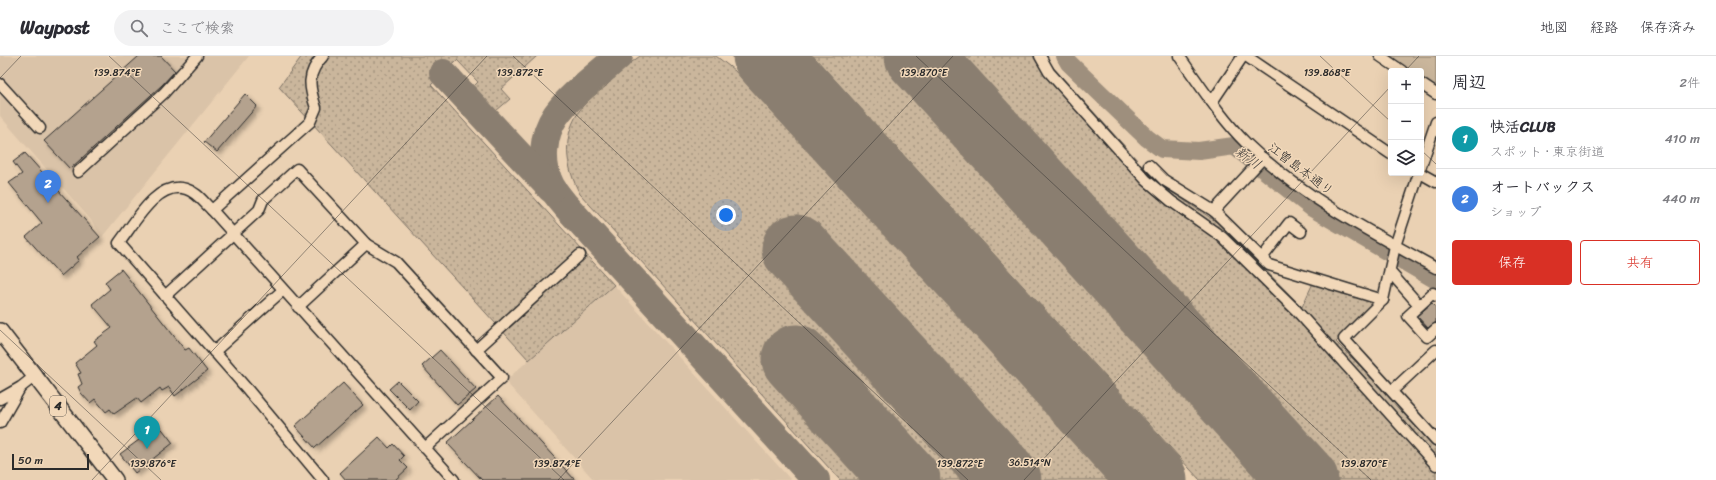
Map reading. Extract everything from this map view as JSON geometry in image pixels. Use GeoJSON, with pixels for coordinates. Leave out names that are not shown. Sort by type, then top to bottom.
{"type":"FeatureCollection","features":[{"type":"Feature","properties":{"kind":"highway","name":"4"},"geometry":{"type":"LineString","coordinates":[[0,331],[115,480]]}},
{"type":"Feature","properties":{"kind":"street"},"geometry":{"type":"LineString","coordinates":[[78,172],[164,93],[197,56]]}},
{"type":"Feature","properties":{"kind":"street"},"geometry":{"type":"LineString","coordinates":[[212,210],[310,122],[316,108],[310,90],[310,75],[316,63],[323,56]]}},
{"type":"Feature","properties":{"kind":"street"},"geometry":{"type":"LineString","coordinates":[[1040,56],[1049,72],[1146,180],[1171,201],[1222,237],[1296,310],[1436,465]]}},
{"type":"Feature","properties":{"kind":"street","name":"江曽島本通り"},"geometry":{"type":"LineString","coordinates":[[1179,56],[1230,125],[1263,158],[1316,199],[1395,246],[1436,268]]}},
{"type":"Feature","properties":{"kind":"street"},"geometry":{"type":"LineString","coordinates":[[1212,102],[1244,56],[1388,152]]}},
{"type":"Feature","properties":{"kind":"street"},"geometry":{"type":"LineString","coordinates":[[1380,56],[1398,68]]}},
{"type":"Feature","properties":{"kind":"street"},"geometry":{"type":"LineString","coordinates":[[0,84],[40,128]]}},
{"type":"Feature","properties":{"kind":"street"},"geometry":{"type":"LineString","coordinates":[[1424,86],[1436,94]]}},
{"type":"Feature","properties":{"kind":"street"},"geometry":{"type":"LineString","coordinates":[[1424,157],[1436,122]]}},
{"type":"Feature","properties":{"kind":"street"},"geometry":{"type":"LineString","coordinates":[[1214,211],[1263,158]]}},
{"type":"Feature","properties":{"kind":"street"},"geometry":{"type":"LineString","coordinates":[[1149,165],[1164,180],[1214,211],[1268,265],[1383,300]]}},
{"type":"Feature","properties":{"kind":"street"},"geometry":{"type":"LineString","coordinates":[[165,296],[259,210],[263,200],[298,168],[366,244],[396,262],[502,378],[425,448]]}},
{"type":"Feature","properties":{"kind":"street"},"geometry":{"type":"LineString","coordinates":[[1418,176],[1395,246],[1383,300],[1344,339],[1436,440]]}},
{"type":"Feature","properties":{"kind":"street"},"geometry":{"type":"LineString","coordinates":[[1424,176],[1436,182]]}},
{"type":"Feature","properties":{"kind":"street"},"geometry":{"type":"LineString","coordinates":[[323,480],[119,243],[154,198],[169,188],[186,189],[196,195],[212,210],[454,480]]}},
{"type":"Feature","properties":{"kind":"street"},"geometry":{"type":"LineString","coordinates":[[1262,258],[1288,223],[1301,232]]}},
{"type":"Feature","properties":{"kind":"street"},"geometry":{"type":"LineString","coordinates":[[298,307],[366,244]]}},
{"type":"Feature","properties":{"kind":"street"},"geometry":{"type":"LineString","coordinates":[[476,350],[580,255]]}},
{"type":"Feature","properties":{"kind":"street"},"geometry":{"type":"LineString","coordinates":[[1390,272],[1419,305]]}},
{"type":"Feature","properties":{"kind":"street"},"geometry":{"type":"LineString","coordinates":[[214,352],[283,290]]}},
{"type":"Feature","properties":{"kind":"street"},"geometry":{"type":"LineString","coordinates":[[1436,296],[1433,293],[1408,316],[1427,337],[1436,329]]}},
{"type":"Feature","properties":{"kind":"street"},"geometry":{"type":"LineString","coordinates":[[1392,391],[1436,350]]}},
{"type":"Feature","properties":{"kind":"street"},"geometry":{"type":"LineString","coordinates":[[0,400],[35,376]]}},
{"type":"Feature","properties":{"kind":"street"},"geometry":{"type":"LineString","coordinates":[[0,423],[20,387]]}},
{"type":"Feature","properties":{"kind":"shaded area"},"geometry":{"type":"Polygon","coordinates":[[[0,56],[249,56],[102,237],[91,220],[0,116],[0,56]]]}},
{"type":"Feature","properties":{"kind":"shaded area"},"geometry":{"type":"Polygon","coordinates":[[[302,56],[537,56],[501,89],[510,99],[496,111],[473,87],[478,82],[457,60],[431,85],[614,285],[529,360],[279,87],[302,56]]]}},
{"type":"Feature","properties":{"kind":"shaded area"},"geometry":{"type":"Polygon","coordinates":[[[640,56],[716,56],[734,70],[1108,480],[840,480],[580,194],[571,173],[568,150],[568,139],[575,118],[587,102],[640,56]]]}},
{"type":"Feature","properties":{"kind":"shaded area"},"geometry":{"type":"Polygon","coordinates":[[[813,56],[1047,56],[1051,65],[1158,183],[1220,224],[1302,307],[1313,283],[1372,301],[1374,304],[1336,342],[1382,388],[1436,448],[1436,480],[1200,480],[813,56]]]}},
{"type":"Feature","properties":{"kind":"shaded area"},"geometry":{"type":"Polygon","coordinates":[[[1390,56],[1436,56],[1436,86],[1433,87],[1424,80],[1424,68],[1407,68],[1390,56]]]}},
{"type":"Feature","properties":{"kind":"shaded area"},"geometry":{"type":"Polygon","coordinates":[[[614,285],[791,480],[594,480],[505,381],[614,285]]]}},
{"type":"Feature","properties":{"kind":"building"},"geometry":{"type":"Polygon","coordinates":[[[139,56],[161,56],[175,71],[162,85],[70,169],[44,141],[139,56]]]}},
{"type":"Feature","properties":{"kind":"building"},"geometry":{"type":"Polygon","coordinates":[[[245,94],[257,106],[217,152],[204,142],[245,94]]]}},
{"type":"Feature","properties":{"kind":"building"},"geometry":{"type":"Polygon","coordinates":[[[25,153],[100,237],[77,257],[79,260],[61,276],[26,237],[42,223],[9,183],[22,174],[13,162],[25,153]]]}},
{"type":"Feature","properties":{"kind":"building"},"geometry":{"type":"Polygon","coordinates":[[[121,269],[185,350],[189,348],[207,371],[175,396],[169,387],[162,391],[160,388],[141,403],[137,398],[114,414],[110,409],[106,412],[95,399],[90,403],[81,393],[78,387],[82,384],[78,374],[81,373],[75,363],[97,345],[94,341],[112,328],[92,304],[110,289],[105,282],[121,269]]]}},
{"type":"Feature","properties":{"kind":"building"},"geometry":{"type":"Polygon","coordinates":[[[1432,303],[1436,307],[1436,322],[1428,328],[1417,316],[1432,303]]]}},
{"type":"Feature","properties":{"kind":"building"},"geometry":{"type":"Polygon","coordinates":[[[440,350],[476,389],[457,405],[422,366],[440,350]]]}},
{"type":"Feature","properties":{"kind":"building"},"geometry":{"type":"Polygon","coordinates":[[[398,381],[418,401],[410,410],[389,389],[398,381]]]}},
{"type":"Feature","properties":{"kind":"building"},"geometry":{"type":"Polygon","coordinates":[[[343,383],[363,405],[315,448],[295,426],[343,383]]]}},
{"type":"Feature","properties":{"kind":"building"},"geometry":{"type":"Polygon","coordinates":[[[498,396],[575,480],[482,480],[447,443],[498,396]]]}},
{"type":"Feature","properties":{"kind":"building"},"geometry":{"type":"Polygon","coordinates":[[[159,425],[173,443],[135,473],[120,454],[159,425]]]}},
{"type":"Feature","properties":{"kind":"building"},"geometry":{"type":"Polygon","coordinates":[[[379,437],[389,448],[393,444],[404,456],[400,460],[408,468],[395,480],[346,480],[340,473],[379,437]]]}},
{"type":"Feature","properties":{"kind":"waterway","name":"新川"},"geometry":{"type":"LineString","coordinates":[[1065,56],[1069,63],[1147,138],[1162,149],[1199,151],[1234,146],[1312,208],[1436,280]]}},
{"type":"Feature","properties":{"kind":"taxiway"},"geometry":{"type":"LineString","coordinates":[[619,56],[570,99],[562,107],[551,123],[545,141],[544,150],[547,178],[556,194],[566,206],[816,480]]}},
{"type":"Feature","properties":{"kind":"taxiway"},"geometry":{"type":"LineString","coordinates":[[443,73],[551,189]]}},
{"type":"Feature","properties":{"kind":"taxiway"},"geometry":{"type":"LineString","coordinates":[[1133,458],[1137,480]]}},
{"type":"Feature","properties":{"kind":"runway"},"geometry":{"type":"LineString","coordinates":[[767,56],[1153,480]]}},
{"type":"Feature","properties":{"kind":"runway"},"geometry":{"type":"LineString","coordinates":[[919,56],[1304,480]]}},
{"type":"Feature","properties":{"kind":"runway"},"geometry":{"type":"LineString","coordinates":[[796,249],[1007,480]]}},
{"type":"Feature","properties":{"kind":"runway"},"geometry":{"type":"LineString","coordinates":[[796,359],[906,480]]}},
{"type":"Feature","properties":{"kind":"place","name":"オートバックス"},"geometry":{"type":"Point","coordinates":[48,203]}},
{"type":"Feature","properties":{"kind":"place","name":"快活CLUB"},"geometry":{"type":"Point","coordinates":[147,449]}}]}
